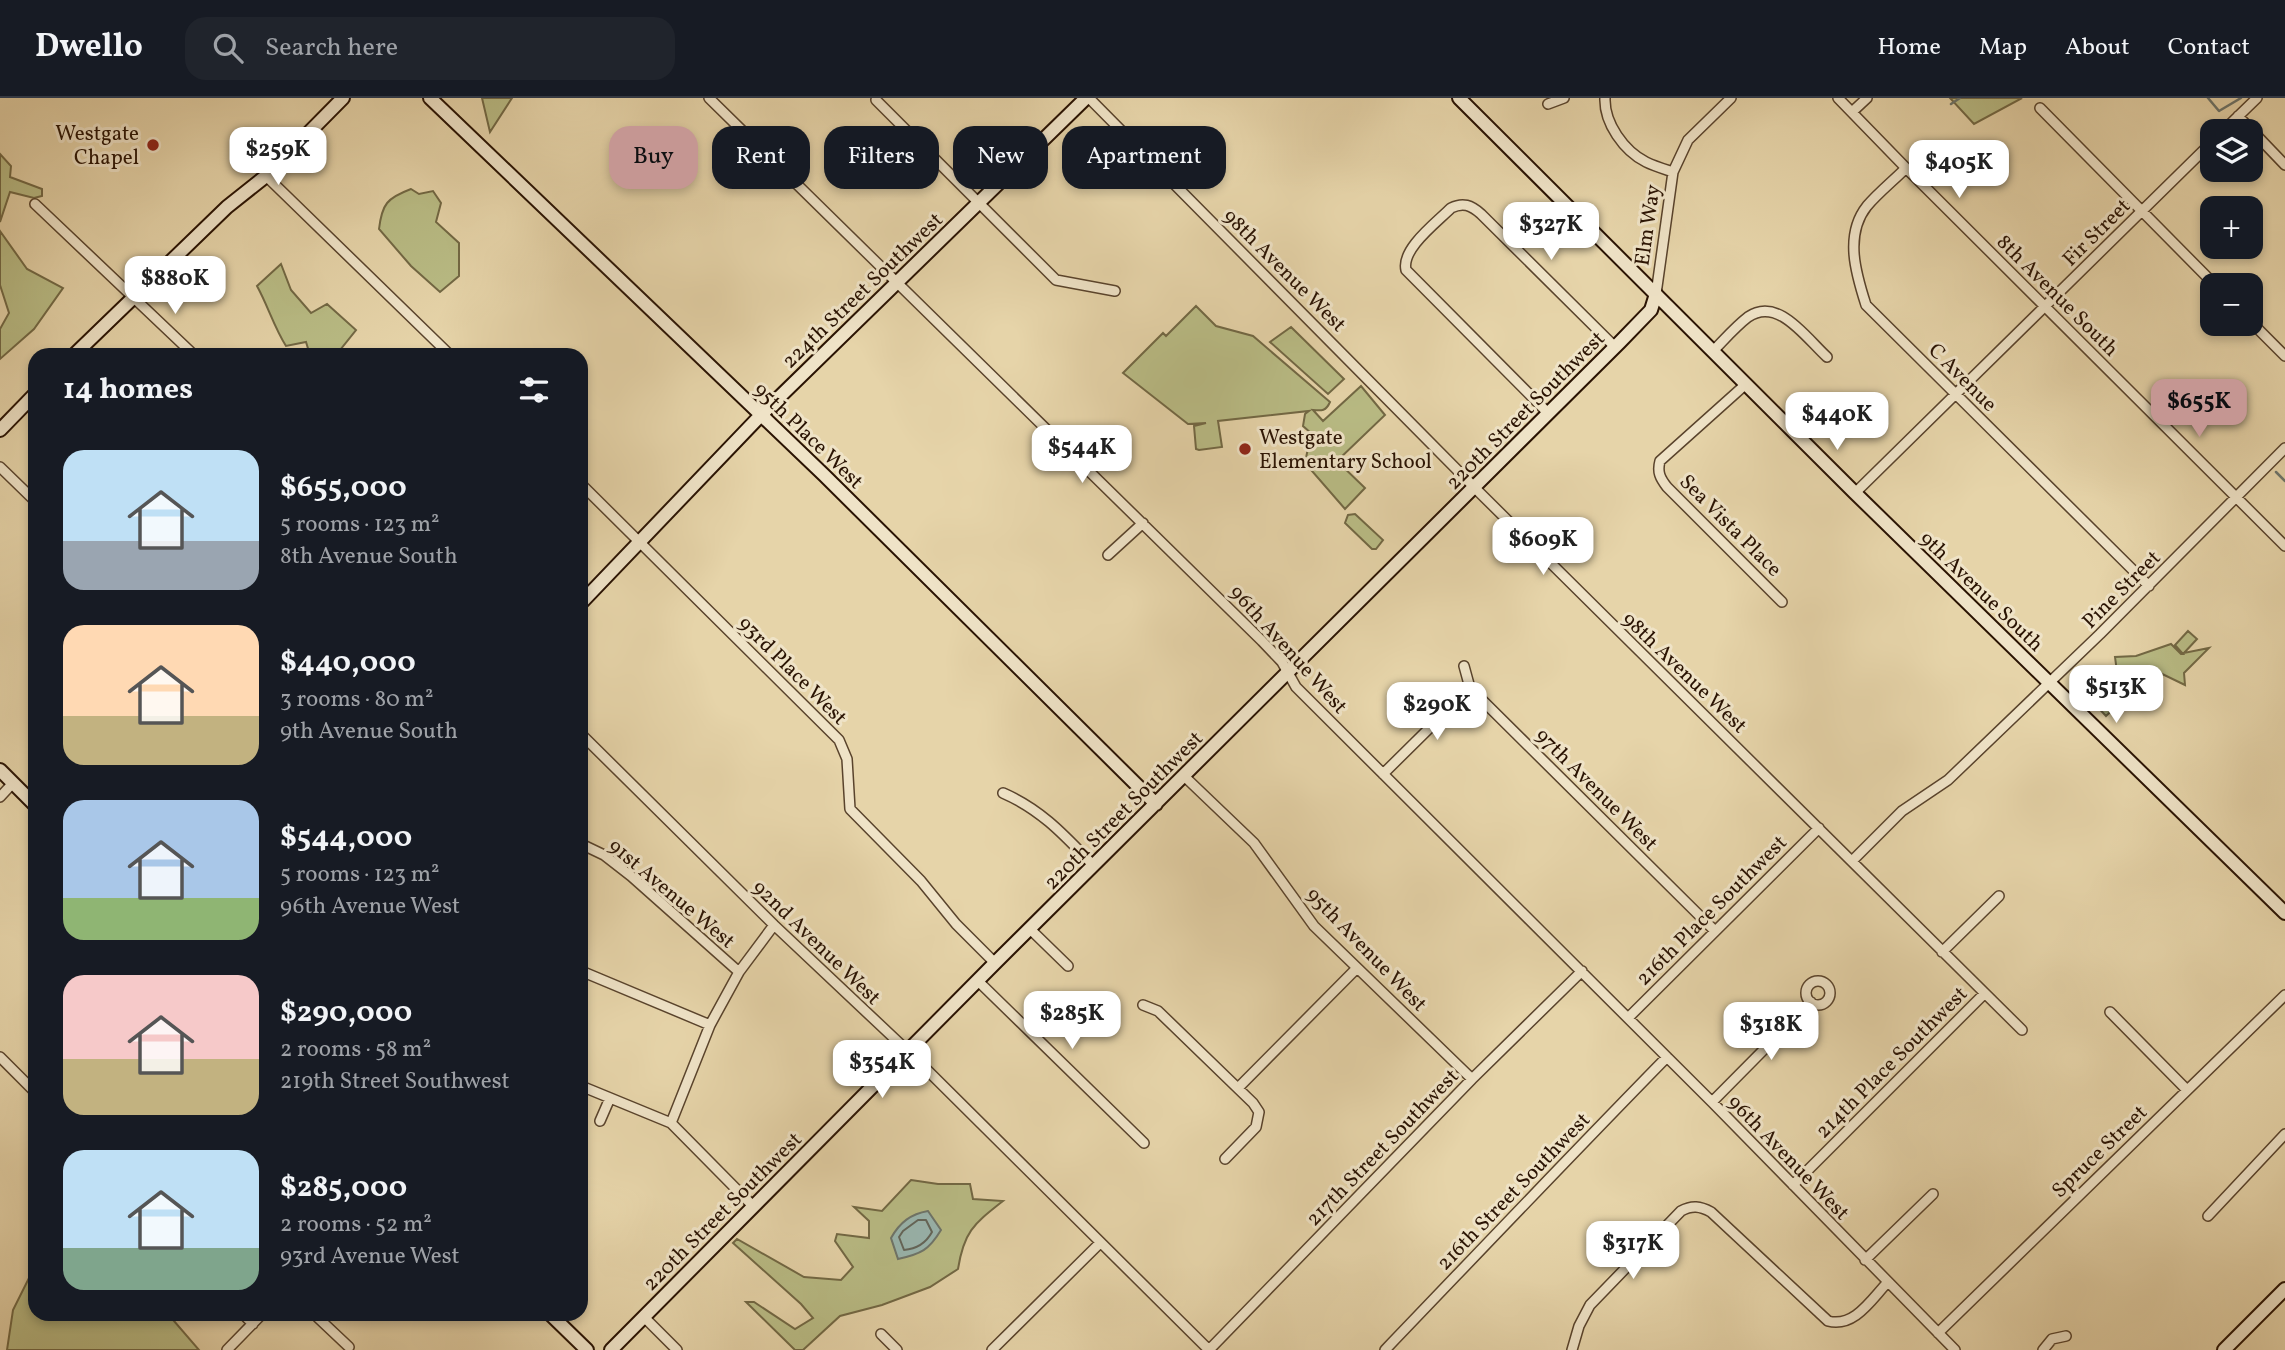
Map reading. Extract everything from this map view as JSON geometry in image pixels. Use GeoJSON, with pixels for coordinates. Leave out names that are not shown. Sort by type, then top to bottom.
{"type":"FeatureCollection","features":[{"type":"Feature","properties":{"kind":"main road"},"geometry":{"type":"LineString","coordinates":[[81,348],[227,207],[266,176],[343,98]]}},
{"type":"Feature","properties":{"kind":"main road","name":"95th Place West"},"geometry":{"type":"LineString","coordinates":[[430,98],[955,603],[1156,804]]}},
{"type":"Feature","properties":{"kind":"main road","name":"224th Street Southwest"},"geometry":{"type":"LineString","coordinates":[[588,596],[761,415],[1088,98]]}},
{"type":"Feature","properties":{"kind":"main road","name":"9th Avenue South"},"geometry":{"type":"LineString","coordinates":[[1459,98],[1855,493],[2285,913]]}},
{"type":"Feature","properties":{"kind":"main road","name":"220th Street Southwest"},"geometry":{"type":"LineString","coordinates":[[611,1350],[995,963],[1615,347],[1651,310],[1656,294]]}},
{"type":"Feature","properties":{"kind":"main road"},"geometry":{"type":"LineString","coordinates":[[0,429],[28,401]]}},
{"type":"Feature","properties":{"kind":"main road"},"geometry":{"type":"LineString","coordinates":[[0,770],[28,798]]}},
{"type":"Feature","properties":{"kind":"main road"},"geometry":{"type":"LineString","coordinates":[[2224,1350],[2285,1289]]}},
{"type":"Feature","properties":{"kind":"main road"},"geometry":{"type":"LineString","coordinates":[[557,1321],[587,1350]]}},
{"type":"Feature","properties":{"kind":"street","name":"96th Avenue West"},"geometry":{"type":"LineString","coordinates":[[709,98],[1280,659],[1296,687],[1667,1056],[1955,1350]]}},
{"type":"Feature","properties":{"kind":"street","name":"98th Avenue West"},"geometry":{"type":"LineString","coordinates":[[1088,98],[1474,488],[2022,1030]]}},
{"type":"Feature","properties":{"kind":"street"},"geometry":{"type":"LineString","coordinates":[[1548,104],[1564,98]]}},
{"type":"Feature","properties":{"kind":"street"},"geometry":{"type":"LineString","coordinates":[[1605,98],[1604,106],[1611,128],[1626,146],[1644,161],[1673,172]]}},
{"type":"Feature","properties":{"kind":"street","name":"Elm Way"},"geometry":{"type":"LineString","coordinates":[[1656,294],[1673,172],[1689,140],[1731,98]]}},
{"type":"Feature","properties":{"kind":"street","name":"8th Avenue South"},"geometry":{"type":"LineString","coordinates":[[1839,98],[2285,546]]}},
{"type":"Feature","properties":{"kind":"street"},"geometry":{"type":"LineString","coordinates":[[1852,112],[1867,98]]}},
{"type":"Feature","properties":{"kind":"street"},"geometry":{"type":"LineString","coordinates":[[2257,98],[2238,117],[2285,165]]}},
{"type":"Feature","properties":{"kind":"street"},"geometry":{"type":"LineString","coordinates":[[876,100],[1056,280],[1115,291]]}},
{"type":"Feature","properties":{"kind":"street"},"geometry":{"type":"LineString","coordinates":[[2040,108],[2203,273]]}},
{"type":"Feature","properties":{"kind":"street","name":"Fir Street"},"geometry":{"type":"LineString","coordinates":[[1855,493],[2200,154]]}},
{"type":"Feature","properties":{"kind":"street","name":"C Avenue"},"geometry":{"type":"LineString","coordinates":[[1906,168],[1866,207],[1855,229],[1856,274],[1866,305],[2149,586]]}},
{"type":"Feature","properties":{"kind":"street"},"geometry":{"type":"LineString","coordinates":[[266,176],[443,348]]}},
{"type":"Feature","properties":{"kind":"street"},"geometry":{"type":"LineString","coordinates":[[35,204],[187,348]]}},
{"type":"Feature","properties":{"kind":"street"},"geometry":{"type":"LineString","coordinates":[[1548,413],[1412,278],[1404,261],[1415,244],[1451,208],[1458,204],[1467,205],[1481,214],[1615,347]]}},
{"type":"Feature","properties":{"kind":"street"},"geometry":{"type":"LineString","coordinates":[[1713,351],[1749,317],[1766,309],[1780,313],[1826,357]]}},
{"type":"Feature","properties":{"kind":"street"},"geometry":{"type":"LineString","coordinates":[[2263,334],[2285,356]]}},
{"type":"Feature","properties":{"kind":"street","name":"Sea Vista Place"},"geometry":{"type":"LineString","coordinates":[[1746,384],[1660,461],[1659,477],[1782,602]]}},
{"type":"Feature","properties":{"kind":"street","name":"Pine Street"},"geometry":{"type":"LineString","coordinates":[[1852,861],[1902,811],[1948,780],[2149,586],[2285,448]]}},
{"type":"Feature","properties":{"kind":"street"},"geometry":{"type":"LineString","coordinates":[[0,467],[28,494]]}},
{"type":"Feature","properties":{"kind":"street","name":"93rd Place West"},"geometry":{"type":"LineString","coordinates":[[588,491],[839,740],[847,759],[850,809],[921,881],[956,924],[995,963]]}},
{"type":"Feature","properties":{"kind":"street"},"geometry":{"type":"LineString","coordinates":[[1108,555],[1143,523]]}},
{"type":"Feature","properties":{"kind":"street","name":"97th Avenue West"},"geometry":{"type":"LineString","coordinates":[[1464,666],[1470,688],[1715,931]]}},
{"type":"Feature","properties":{"kind":"street"},"geometry":{"type":"LineString","coordinates":[[1383,774],[1470,688]]}},
{"type":"Feature","properties":{"kind":"street","name":"92nd Avenue West"},"geometry":{"type":"LineString","coordinates":[[588,741],[1209,1350]]}},
{"type":"Feature","properties":{"kind":"street","name":"95th Avenue West"},"geometry":{"type":"LineString","coordinates":[[1184,776],[1254,843],[1305,915],[1472,1079]]}},
{"type":"Feature","properties":{"kind":"street"},"geometry":{"type":"LineString","coordinates":[[0,797],[13,783]]}},
{"type":"Feature","properties":{"kind":"street"},"geometry":{"type":"LineString","coordinates":[[1003,793],[1024,802],[1046,817],[1094,866]]}},
{"type":"Feature","properties":{"kind":"street","name":"216th Place Southwest"},"geometry":{"type":"LineString","coordinates":[[1628,1018],[1819,828]]}},
{"type":"Feature","properties":{"kind":"street","name":"91st Avenue West"},"geometry":{"type":"LineString","coordinates":[[588,847],[604,855],[631,876],[739,972]]}},
{"type":"Feature","properties":{"kind":"street"},"geometry":{"type":"LineString","coordinates":[[1942,952],[1999,896]]}},
{"type":"Feature","properties":{"kind":"street"},"geometry":{"type":"LineString","coordinates":[[671,1123],[710,1025],[739,972],[774,925]]}},
{"type":"Feature","properties":{"kind":"street"},"geometry":{"type":"LineString","coordinates":[[1030,929],[1068,965]]}},
{"type":"Feature","properties":{"kind":"street"},"geometry":{"type":"LineString","coordinates":[[1238,1088],[1357,968]]}},
{"type":"Feature","properties":{"kind":"street","name":"217th Street Southwest"},"geometry":{"type":"LineString","coordinates":[[1209,1350],[1472,1079],[1582,971]]}},
{"type":"Feature","properties":{"kind":"street"},"geometry":{"type":"LineString","coordinates":[[588,974],[710,1025]]}},
{"type":"Feature","properties":{"kind":"street"},"geometry":{"type":"LineString","coordinates":[[978,981],[1144,1143]]}},
{"type":"Feature","properties":{"kind":"street","name":"214th Place Southwest"},"geometry":{"type":"LineString","coordinates":[[1793,1185],[1984,994]]}},
{"type":"Feature","properties":{"kind":"street","name":"Spruce Street"},"geometry":{"type":"LineString","coordinates":[[1938,1334],[2285,995]]}},
{"type":"Feature","properties":{"kind":"street"},"geometry":{"type":"LineString","coordinates":[[1712,1102],[1811,1002]]}},
{"type":"Feature","properties":{"kind":"street"},"geometry":{"type":"LineString","coordinates":[[1143,1005],[1158,1011],[1238,1088],[1259,1112],[1256,1127],[1225,1159]]}},
{"type":"Feature","properties":{"kind":"street"},"geometry":{"type":"LineString","coordinates":[[2110,1012],[2187,1090]]}},
{"type":"Feature","properties":{"kind":"street","name":"216th Street Southwest"},"geometry":{"type":"LineString","coordinates":[[1385,1350],[1484,1247],[1508,1218],[1667,1056]]}},
{"type":"Feature","properties":{"kind":"street"},"geometry":{"type":"LineString","coordinates":[[0,1057],[28,1085]]}},
{"type":"Feature","properties":{"kind":"street"},"geometry":{"type":"LineString","coordinates":[[588,1089],[671,1123],[754,1206]]}},
{"type":"Feature","properties":{"kind":"street"},"geometry":{"type":"LineString","coordinates":[[600,1121],[610,1098]]}},
{"type":"Feature","properties":{"kind":"street"},"geometry":{"type":"LineString","coordinates":[[2208,1216],[2285,1134]]}},
{"type":"Feature","properties":{"kind":"street"},"geometry":{"type":"LineString","coordinates":[[1865,1260],[1933,1194]]}},
{"type":"Feature","properties":{"kind":"street"},"geometry":{"type":"LineString","coordinates":[[1572,1350],[1585,1311],[1590,1305],[1681,1211],[1696,1206],[1711,1212],[1828,1321],[1839,1323],[1852,1319],[1887,1283]]}},
{"type":"Feature","properties":{"kind":"street"},"geometry":{"type":"LineString","coordinates":[[992,1350],[1100,1243]]}},
{"type":"Feature","properties":{"kind":"street"},"geometry":{"type":"LineString","coordinates":[[644,1317],[677,1350]]}},
{"type":"Feature","properties":{"kind":"street"},"geometry":{"type":"LineString","coordinates":[[250,1321],[253,1324]]}},
{"type":"Feature","properties":{"kind":"street"},"geometry":{"type":"LineString","coordinates":[[228,1350],[256,1321]]}},
{"type":"Feature","properties":{"kind":"street"},"geometry":{"type":"LineString","coordinates":[[321,1321],[349,1348]]}},
{"type":"Feature","properties":{"kind":"street"},"geometry":{"type":"LineString","coordinates":[[881,1334],[897,1350]]}},
{"type":"Feature","properties":{"kind":"street"},"geometry":{"type":"LineString","coordinates":[[2043,1350],[2052,1339],[2066,1335]]}},
{"type":"Feature","properties":{"kind":"green space"},"geometry":{"type":"Polygon","coordinates":[[[482,98],[512,98],[490,132],[482,98]]]}},
{"type":"Feature","properties":{"kind":"green space"},"geometry":{"type":"Polygon","coordinates":[[[1950,98],[2022,98],[1974,124],[1950,98]]]}},
{"type":"Feature","properties":{"kind":"green space"},"geometry":{"type":"Polygon","coordinates":[[[0,154],[11,166],[10,177],[42,189],[42,196],[34,198],[10,192],[0,222],[0,154]]]}},
{"type":"Feature","properties":{"kind":"green space"},"geometry":{"type":"Polygon","coordinates":[[[411,189],[419,194],[433,191],[441,203],[436,222],[459,243],[459,276],[440,292],[411,266],[379,229],[387,203],[411,189]]]}},
{"type":"Feature","properties":{"kind":"green space"},"geometry":{"type":"Polygon","coordinates":[[[0,231],[27,269],[63,288],[34,329],[0,359],[0,329],[9,313],[0,285],[0,231]]]}},
{"type":"Feature","properties":{"kind":"green space"},"geometry":{"type":"Polygon","coordinates":[[[281,264],[291,290],[311,313],[327,304],[356,330],[342,348],[308,348],[306,342],[286,346],[257,286],[281,264]]]}},
{"type":"Feature","properties":{"kind":"green space"},"geometry":{"type":"Polygon","coordinates":[[[1196,306],[1216,326],[1253,336],[1330,402],[1323,410],[1313,410],[1323,421],[1361,386],[1385,415],[1337,461],[1365,488],[1345,509],[1305,463],[1311,433],[1303,426],[1305,414],[1309,411],[1218,421],[1222,447],[1199,450],[1196,449],[1194,426],[1206,423],[1188,424],[1123,373],[1163,333],[1166,336],[1196,306]]]}},
{"type":"Feature","properties":{"kind":"green space"},"geometry":{"type":"Polygon","coordinates":[[[1291,327],[1344,379],[1328,394],[1270,342],[1291,327]]]}},
{"type":"Feature","properties":{"kind":"green space"},"geometry":{"type":"Polygon","coordinates":[[[1355,514],[1383,540],[1376,549],[1372,549],[1345,523],[1348,515],[1355,514]]]}},
{"type":"Feature","properties":{"kind":"green space"},"geometry":{"type":"Polygon","coordinates":[[[2188,631],[2197,639],[2184,653],[2209,648],[2184,673],[2185,685],[2154,670],[2106,716],[2079,687],[2087,683],[2104,694],[2117,672],[2115,657],[2136,656],[2171,644],[2183,654],[2175,645],[2188,631]]]}},
{"type":"Feature","properties":{"kind":"green space"},"geometry":{"type":"Polygon","coordinates":[[[911,1180],[938,1184],[970,1184],[973,1199],[1003,1201],[972,1229],[963,1246],[958,1269],[930,1287],[882,1305],[840,1316],[803,1350],[795,1350],[746,1302],[754,1302],[795,1329],[813,1318],[733,1243],[737,1239],[804,1277],[841,1280],[853,1267],[835,1241],[837,1234],[869,1238],[869,1221],[854,1207],[882,1211],[911,1180]]]}},
{"type":"Feature","properties":{"kind":"green space"},"geometry":{"type":"Polygon","coordinates":[[[28,1280],[28,1321],[174,1321],[199,1350],[7,1350],[13,1310],[28,1280]]]}},
{"type":"Feature","properties":{"kind":"water"},"geometry":{"type":"Polygon","coordinates":[[[928,1211],[941,1230],[924,1250],[898,1259],[891,1238],[894,1232],[916,1214],[928,1211]]]}},
{"type":"Feature","properties":{"kind":"waterway"},"geometry":{"type":"LineString","coordinates":[[1951,104],[1960,98]]}},
{"type":"Feature","properties":{"kind":"waterway"},"geometry":{"type":"LineString","coordinates":[[2208,98],[2219,111],[2241,98]]}},
{"type":"Feature","properties":{"kind":"waterway"},"geometry":{"type":"LineString","coordinates":[[2276,472],[2285,481]]}},
{"type":"Feature","properties":{"kind":"place","name":"Westgate Chapel"},"geometry":{"type":"Point","coordinates":[153,145]}},
{"type":"Feature","properties":{"kind":"place","name":"Westgate Elementary School"},"geometry":{"type":"Point","coordinates":[1245,449]}}]}
